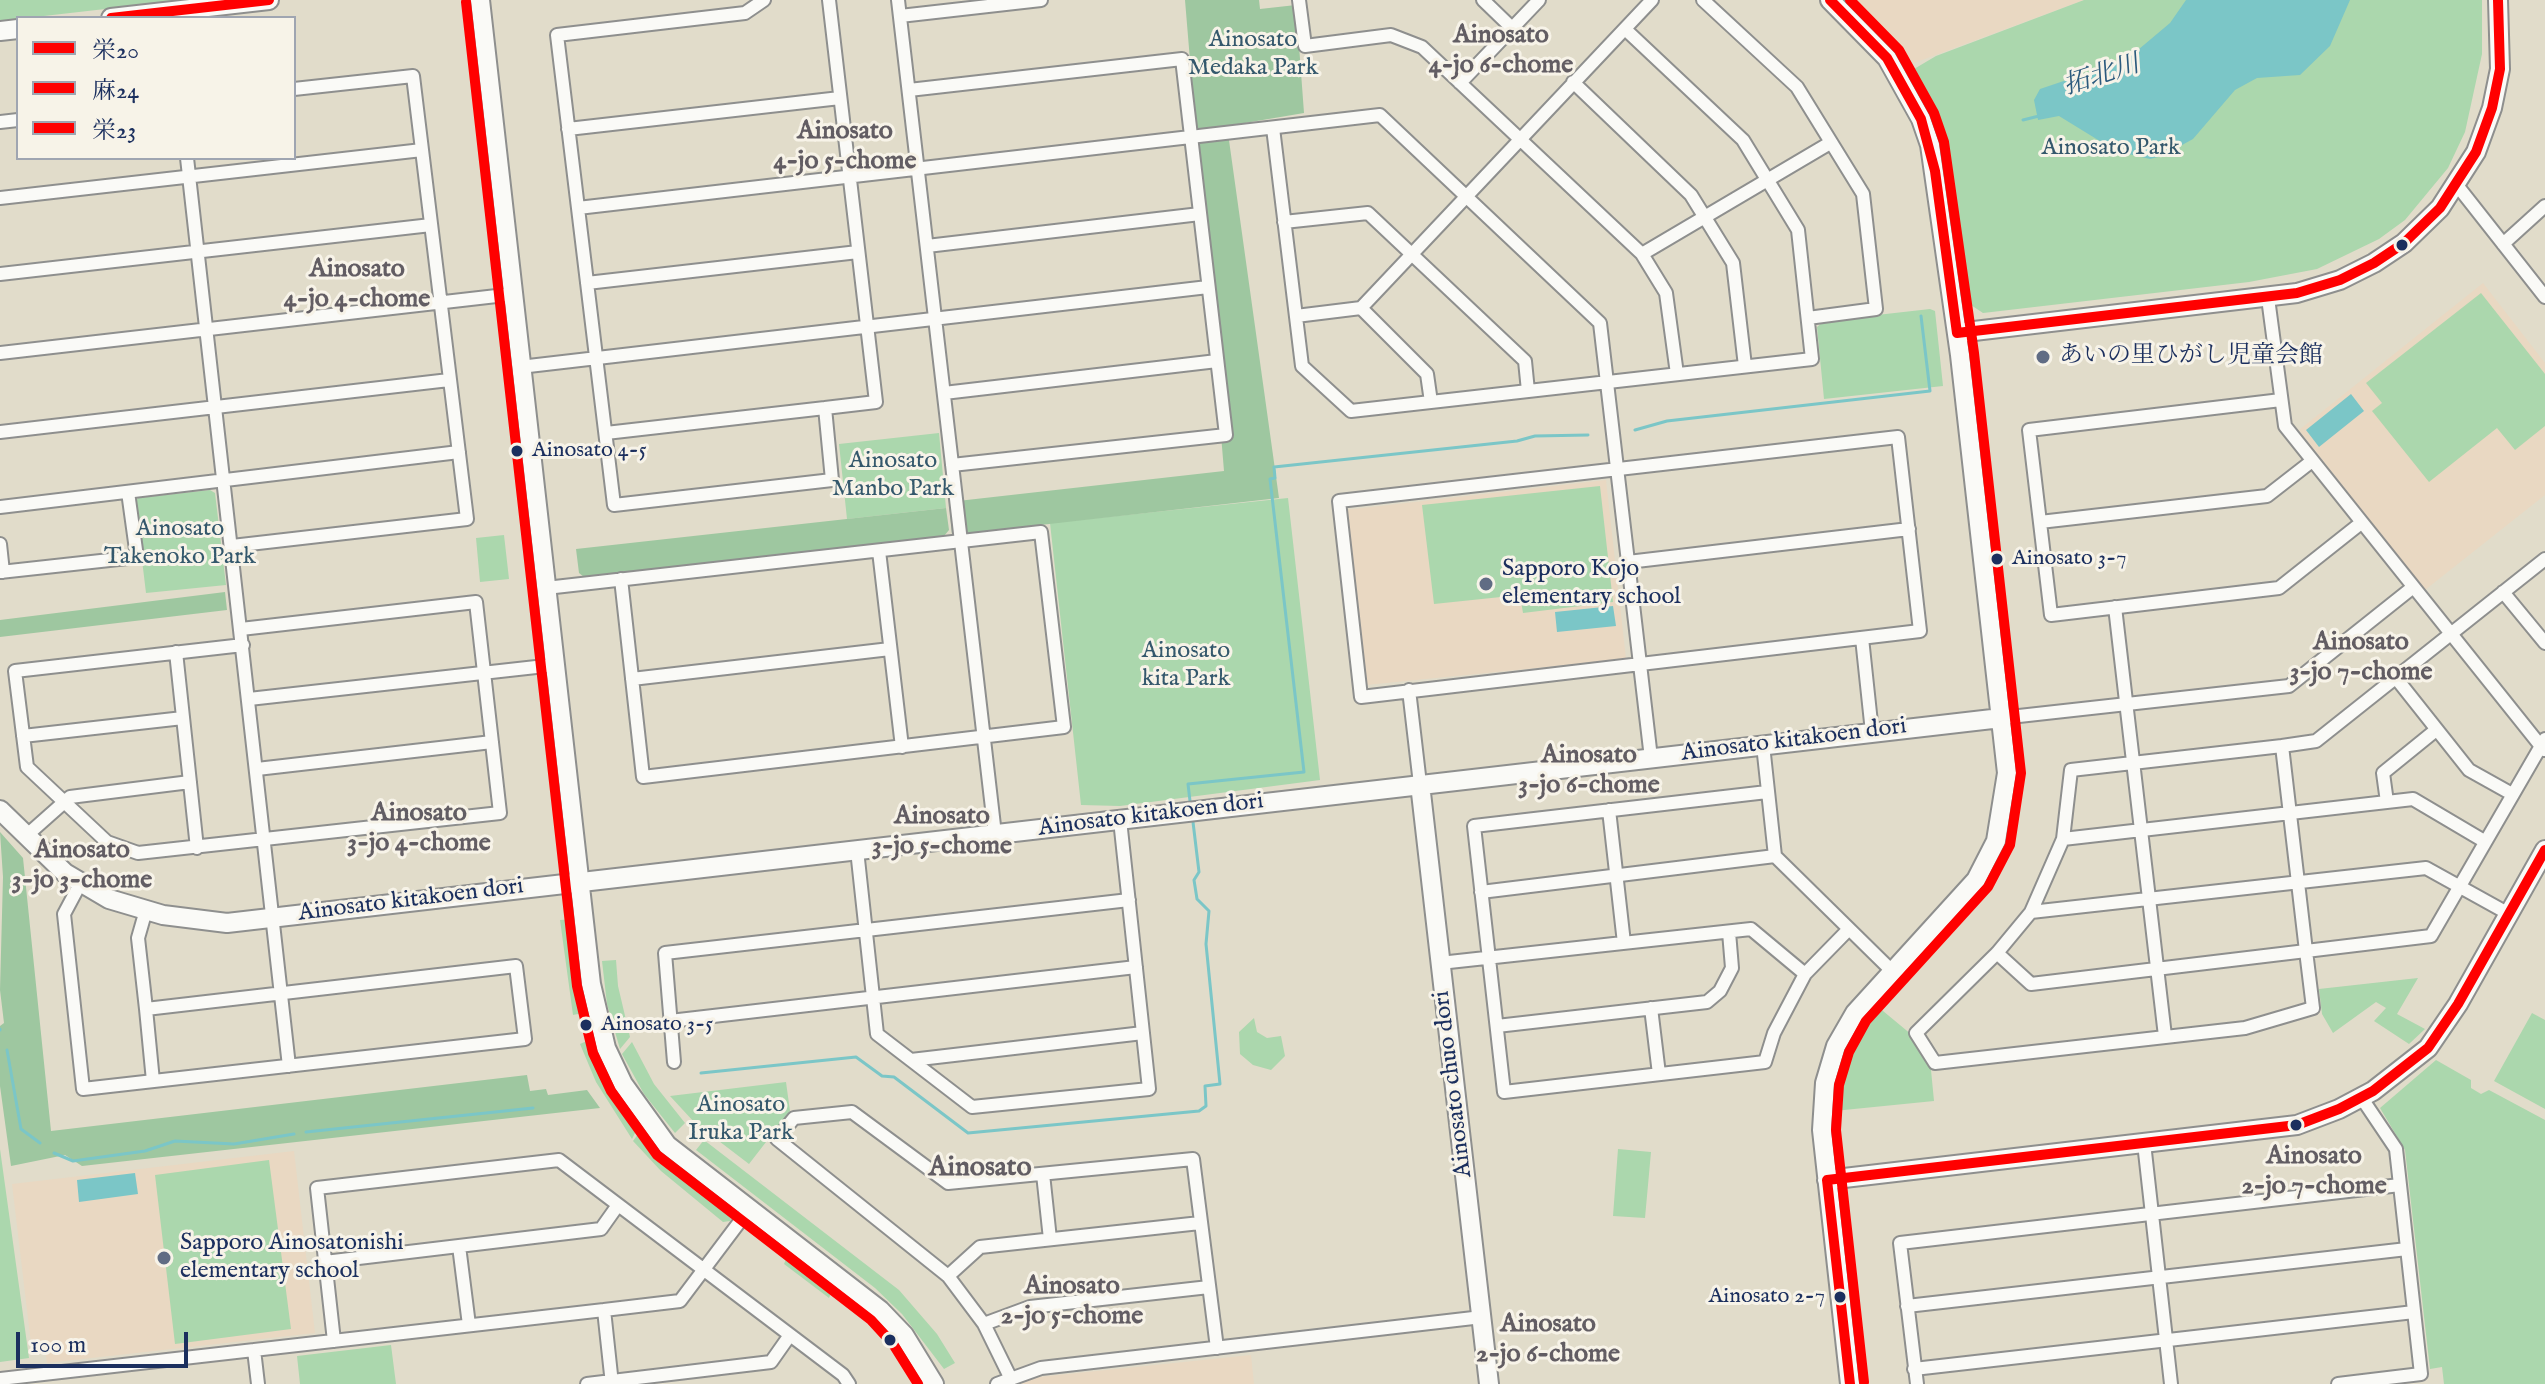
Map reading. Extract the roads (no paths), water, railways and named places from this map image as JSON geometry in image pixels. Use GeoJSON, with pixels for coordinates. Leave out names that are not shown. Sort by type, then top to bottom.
{"type":"FeatureCollection","features":[{"type":"Feature","properties":{"kind":"street"},"geometry":{"type":"LineString","coordinates":[[170,15],[269,0]]}},
{"type":"Feature","properties":{"kind":"street"},"geometry":{"type":"LineString","coordinates":[[480,0],[554,665],[597,1017],[623,1084],[667,1145],[880,1310],[904,1335],[934,1384]]}},
{"type":"Feature","properties":{"kind":"street"},"geometry":{"type":"LineString","coordinates":[[764,0],[745,13],[557,35],[614,505],[832,480],[825,408]]}},
{"type":"Feature","properties":{"kind":"street"},"geometry":{"type":"LineString","coordinates":[[606,433],[876,402],[829,0]]}},
{"type":"Feature","properties":{"kind":"street"},"geometry":{"type":"LineString","coordinates":[[898,0],[995,834]]}},
{"type":"Feature","properties":{"kind":"street"},"geometry":{"type":"LineString","coordinates":[[900,16],[1041,0]]}},
{"type":"Feature","properties":{"kind":"street"},"geometry":{"type":"LineString","coordinates":[[1299,0],[1305,46],[1391,35],[1422,47],[1642,254],[1666,293],[1677,374]]}},
{"type":"Feature","properties":{"kind":"street"},"geometry":{"type":"LineString","coordinates":[[1483,0],[1512,28]]}},
{"type":"Feature","properties":{"kind":"street"},"geometry":{"type":"LineString","coordinates":[[1460,83],[1539,0]]}},
{"type":"Feature","properties":{"kind":"street"},"geometry":{"type":"LineString","coordinates":[[1296,316],[1361,308],[1652,0]]}},
{"type":"Feature","properties":{"kind":"street"},"geometry":{"type":"LineString","coordinates":[[1703,0],[1797,87],[1863,194],[1876,309],[1808,318]]}},
{"type":"Feature","properties":{"kind":"street"},"geometry":{"type":"LineString","coordinates":[[1830,0],[1887,58],[1921,119],[1935,171],[1957,333],[2001,718],[2006,794],[1996,841],[1960,901],[1855,1013],[1829,1065],[1822,1118],[1850,1384]]}},
{"type":"Feature","properties":{"kind":"street"},"geometry":{"type":"LineString","coordinates":[[1957,333],[2268,298],[2340,280],[2374,263],[2404,243],[2431,217],[2476,152],[2492,108],[2501,47],[2498,0]]}},
{"type":"Feature","properties":{"kind":"street"},"geometry":{"type":"LineString","coordinates":[[1273,128],[1302,366],[1351,411],[1812,359],[1798,230],[1743,140],[1625,29]]}},
{"type":"Feature","properties":{"kind":"street"},"geometry":{"type":"LineString","coordinates":[[909,90],[1182,59],[1226,435],[952,465]]}},
{"type":"Feature","properties":{"kind":"street"},"geometry":{"type":"LineString","coordinates":[[232,546],[467,519],[413,76],[296,89]]}},
{"type":"Feature","properties":{"kind":"street"},"geometry":{"type":"LineString","coordinates":[[1573,82],[1691,195],[1733,263],[1745,366]]}},
{"type":"Feature","properties":{"kind":"street"},"geometry":{"type":"LineString","coordinates":[[568,129],[840,98]]}},
{"type":"Feature","properties":{"kind":"street"},"geometry":{"type":"LineString","coordinates":[[578,208],[1380,115],[1600,323],[1651,758]]}},
{"type":"Feature","properties":{"kind":"street"},"geometry":{"type":"LineString","coordinates":[[1642,254],[1830,143]]}},
{"type":"Feature","properties":{"kind":"street"},"geometry":{"type":"LineString","coordinates":[[0,198],[422,150]]}},
{"type":"Feature","properties":{"kind":"street"},"geometry":{"type":"LineString","coordinates":[[187,160],[289,1066]]}},
{"type":"Feature","properties":{"kind":"street"},"geometry":{"type":"LineString","coordinates":[[2456,184],[2545,297]]}},
{"type":"Feature","properties":{"kind":"street"},"geometry":{"type":"LineString","coordinates":[[2503,244],[2545,206]]}},
{"type":"Feature","properties":{"kind":"street"},"geometry":{"type":"LineString","coordinates":[[1284,222],[1368,213],[1525,361],[1528,391]]}},
{"type":"Feature","properties":{"kind":"street"},"geometry":{"type":"LineString","coordinates":[[927,246],[1200,214]]}},
{"type":"Feature","properties":{"kind":"street"},"geometry":{"type":"LineString","coordinates":[[0,274],[431,225]]}},
{"type":"Feature","properties":{"kind":"street"},"geometry":{"type":"LineString","coordinates":[[587,283],[858,252]]}},
{"type":"Feature","properties":{"kind":"street"},"geometry":{"type":"LineString","coordinates":[[520,367],[1208,287]]}},
{"type":"Feature","properties":{"kind":"street"},"geometry":{"type":"LineString","coordinates":[[0,353],[514,294]]}},
{"type":"Feature","properties":{"kind":"street"},"geometry":{"type":"LineString","coordinates":[[1997,953],[2031,984],[2431,936],[2484,841],[2544,746],[2449,634],[2285,426],[2268,298]]}},
{"type":"Feature","properties":{"kind":"street"},"geometry":{"type":"LineString","coordinates":[[1361,308],[1427,374],[1431,402]]}},
{"type":"Feature","properties":{"kind":"street"},"geometry":{"type":"LineString","coordinates":[[944,393],[1217,361]]}},
{"type":"Feature","properties":{"kind":"street"},"geometry":{"type":"LineString","coordinates":[[0,432],[449,380]]}},
{"type":"Feature","properties":{"kind":"street"},"geometry":{"type":"LineString","coordinates":[[2281,400],[2029,430],[2051,615],[2279,588],[2361,523]]}},
{"type":"Feature","properties":{"kind":"street"},"geometry":{"type":"LineString","coordinates":[[1898,437],[1920,631],[1361,697],[1339,501],[1617,469],[1898,437]]}},
{"type":"Feature","properties":{"kind":"street"},"geometry":{"type":"LineString","coordinates":[[0,507],[459,452]]}},
{"type":"Feature","properties":{"kind":"street"},"geometry":{"type":"LineString","coordinates":[[2040,522],[2267,496],[2312,461]]}},
{"type":"Feature","properties":{"kind":"street"},"geometry":{"type":"LineString","coordinates":[[0,544],[2,572],[137,557],[128,492]]}},
{"type":"Feature","properties":{"kind":"street"},"geometry":{"type":"LineString","coordinates":[[1628,562],[1909,529]]}},
{"type":"Feature","properties":{"kind":"street"},"geometry":{"type":"LineString","coordinates":[[546,588],[621,579],[961,542],[1041,532],[1064,727],[643,777],[621,579]]}},
{"type":"Feature","properties":{"kind":"street"},"geometry":{"type":"LineString","coordinates":[[879,551],[902,747]]}},
{"type":"Feature","properties":{"kind":"street"},"geometry":{"type":"LineString","coordinates":[[2282,746],[2313,1008],[2245,1028],[1935,1063],[1916,1033],[1997,953],[2031,912],[2063,839],[2071,770],[2316,741],[2545,559]]}},
{"type":"Feature","properties":{"kind":"street"},"geometry":{"type":"LineString","coordinates":[[2001,718],[2289,686],[2412,588]]}},
{"type":"Feature","properties":{"kind":"street"},"geometry":{"type":"LineString","coordinates":[[2503,592],[2545,643]]}},
{"type":"Feature","properties":{"kind":"street"},"geometry":{"type":"LineString","coordinates":[[241,629],[476,602],[500,813],[157,853],[128,852],[107,842],[27,767],[15,671],[243,645]]}},
{"type":"Feature","properties":{"kind":"street"},"geometry":{"type":"LineString","coordinates":[[2115,607],[2165,1036]]}},
{"type":"Feature","properties":{"kind":"street"},"geometry":{"type":"LineString","coordinates":[[1862,638],[1872,732]]}},
{"type":"Feature","properties":{"kind":"street"},"geometry":{"type":"LineString","coordinates":[[632,679],[890,649]]}},
{"type":"Feature","properties":{"kind":"street"},"geometry":{"type":"LineString","coordinates":[[176,652],[197,848]]}},
{"type":"Feature","properties":{"kind":"street"},"geometry":{"type":"LineString","coordinates":[[249,699],[554,665]]}},
{"type":"Feature","properties":{"kind":"street"},"geometry":{"type":"LineString","coordinates":[[2396,678],[2469,770],[2512,794]]}},
{"type":"Feature","properties":{"kind":"street"},"geometry":{"type":"LineString","coordinates":[[1409,690],[1420,784]]}},
{"type":"Feature","properties":{"kind":"street"},"geometry":{"type":"LineString","coordinates":[[23,736],[183,718]]}},
{"type":"Feature","properties":{"kind":"street","name":"Ainosato kitakoen dori"},"geometry":{"type":"LineString","coordinates":[[0,810],[80,884],[109,899],[146,910],[227,923],[2001,718]]}},
{"type":"Feature","properties":{"kind":"street"},"geometry":{"type":"LineString","coordinates":[[2387,802],[2383,773],[2436,730]]}},
{"type":"Feature","properties":{"kind":"street"},"geometry":{"type":"LineString","coordinates":[[257,769],[492,742]]}},
{"type":"Feature","properties":{"kind":"street"},"geometry":{"type":"LineString","coordinates":[[1763,745],[1775,856],[1892,971]]}},
{"type":"Feature","properties":{"kind":"street"},"geometry":{"type":"LineString","coordinates":[[26,836],[70,797],[190,782]]}},
{"type":"Feature","properties":{"kind":"street","name":"Ainosato chuo dori"},"geometry":{"type":"LineString","coordinates":[[1420,784],[1489,1384]]}},
{"type":"Feature","properties":{"kind":"street"},"geometry":{"type":"LineString","coordinates":[[1767,792],[1474,826],[1504,1092],[1765,1062],[1774,1033],[1805,974],[1849,929]]}},
{"type":"Feature","properties":{"kind":"street"},"geometry":{"type":"LineString","coordinates":[[2063,839],[2413,799],[2484,841]]}},
{"type":"Feature","properties":{"kind":"street"},"geometry":{"type":"LineString","coordinates":[[1609,810],[1624,943]]}},
{"type":"Feature","properties":{"kind":"street"},"geometry":{"type":"LineString","coordinates":[[857,850],[877,1034],[972,1107],[1149,1089],[1120,820]]}},
{"type":"Feature","properties":{"kind":"street"},"geometry":{"type":"LineString","coordinates":[[1827,1180],[2297,1125],[2361,1097],[2428,1048],[2545,850]]}},
{"type":"Feature","properties":{"kind":"street"},"geometry":{"type":"LineString","coordinates":[[1481,892],[1775,856]]}},
{"type":"Feature","properties":{"kind":"street"},"geometry":{"type":"LineString","coordinates":[[2031,912],[2426,868],[2509,914]]}},
{"type":"Feature","properties":{"kind":"street"},"geometry":{"type":"LineString","coordinates":[[80,884],[64,914],[83,1089],[525,1039],[516,966],[146,1009]]}},
{"type":"Feature","properties":{"kind":"street"},"geometry":{"type":"LineString","coordinates":[[674,1062],[665,953],[1129,900]]}},
{"type":"Feature","properties":{"kind":"street"},"geometry":{"type":"LineString","coordinates":[[146,910],[138,938],[153,1081]]}},
{"type":"Feature","properties":{"kind":"street"},"geometry":{"type":"LineString","coordinates":[[1440,963],[1757,931],[1805,974]]}},
{"type":"Feature","properties":{"kind":"street"},"geometry":{"type":"LineString","coordinates":[[1497,1026],[1712,1000],[1732,968],[1729,932]]}},
{"type":"Feature","properties":{"kind":"street"},"geometry":{"type":"LineString","coordinates":[[670,1021],[1136,967]]}},
{"type":"Feature","properties":{"kind":"street"},"geometry":{"type":"LineString","coordinates":[[1651,1008],[1659,1074]]}},
{"type":"Feature","properties":{"kind":"street"},"geometry":{"type":"LineString","coordinates":[[911,1060],[1143,1033]]}},
{"type":"Feature","properties":{"kind":"street"},"geometry":{"type":"LineString","coordinates":[[2338,1384],[2421,1374],[2396,1149],[2361,1097]]}},
{"type":"Feature","properties":{"kind":"street"},"geometry":{"type":"LineString","coordinates":[[1011,1379],[984,1324],[948,1276],[777,1139],[794,1118],[852,1112],[948,1183],[1193,1159],[1217,1348]]}},
{"type":"Feature","properties":{"kind":"street"},"geometry":{"type":"LineString","coordinates":[[2144,1143],[2171,1384]]}},
{"type":"Feature","properties":{"kind":"street"},"geometry":{"type":"LineString","coordinates":[[334,1341],[317,1188],[559,1160],[843,1375],[849,1384]]}},
{"type":"Feature","properties":{"kind":"street"},"geometry":{"type":"LineString","coordinates":[[1043,1174],[1050,1239]]}},
{"type":"Feature","properties":{"kind":"street"},"geometry":{"type":"LineString","coordinates":[[1917,1384],[1900,1243],[2400,1185]]}},
{"type":"Feature","properties":{"kind":"street"},"geometry":{"type":"LineString","coordinates":[[325,1262],[601,1229],[618,1205]]}},
{"type":"Feature","properties":{"kind":"street"},"geometry":{"type":"LineString","coordinates":[[0,1379],[31,1380],[254,1350],[680,1301],[750,1208]]}},
{"type":"Feature","properties":{"kind":"street"},"geometry":{"type":"LineString","coordinates":[[948,1276],[980,1247],[1200,1223]]}},
{"type":"Feature","properties":{"kind":"street"},"geometry":{"type":"LineString","coordinates":[[459,1246],[469,1325]]}},
{"type":"Feature","properties":{"kind":"street"},"geometry":{"type":"LineString","coordinates":[[1907,1306],[2407,1249]]}},
{"type":"Feature","properties":{"kind":"street"},"geometry":{"type":"LineString","coordinates":[[984,1324],[1030,1307],[1209,1287]]}},
{"type":"Feature","properties":{"kind":"street"},"geometry":{"type":"LineString","coordinates":[[604,1310],[612,1383]]}},
{"type":"Feature","properties":{"kind":"street"},"geometry":{"type":"LineString","coordinates":[[1914,1369],[2414,1312]]}},
{"type":"Feature","properties":{"kind":"street"},"geometry":{"type":"LineString","coordinates":[[997,1384],[1041,1368],[1482,1317]]}},
{"type":"Feature","properties":{"kind":"street"},"geometry":{"type":"LineString","coordinates":[[587,1384],[771,1362],[790,1335]]}},
{"type":"Feature","properties":{"kind":"street"},"geometry":{"type":"LineString","coordinates":[[254,1350],[258,1384]]}},
{"type":"Feature","properties":{"kind":"water"},"geometry":{"type":"Polygon","coordinates":[[[2186,0],[2350,0],[2330,46],[2300,75],[2257,78],[2235,90],[2193,139],[2162,156],[2150,159],[2116,151],[2059,116],[2038,120],[2034,100],[2040,89],[2126,60],[2170,23],[2186,0]]]}},
{"type":"Feature","properties":{"kind":"water"},"geometry":{"type":"Polygon","coordinates":[[[2351,394],[2364,411],[2319,447],[2306,430],[2351,394]]]}},
{"type":"Feature","properties":{"kind":"water"},"geometry":{"type":"Polygon","coordinates":[[[1613,606],[1616,626],[1557,632],[1555,612],[1613,606]]]}},
{"type":"Feature","properties":{"kind":"water"},"geometry":{"type":"Polygon","coordinates":[[[135,1173],[138,1194],[79,1202],[77,1180],[135,1173]]]}},
{"type":"Feature","properties":{"kind":"waterway","name":"拓北川"},"geometry":{"type":"LineString","coordinates":[[2023,120],[2039,116]]}},
{"type":"Feature","properties":{"kind":"waterway"},"geometry":{"type":"LineString","coordinates":[[1635,430],[1667,421],[1930,391],[1921,316]]}},
{"type":"Feature","properties":{"kind":"waterway"},"geometry":{"type":"LineString","coordinates":[[1190,801],[1188,784],[1304,772],[1270,479],[1275,478],[1274,467],[1517,441],[1535,436],[1588,435]]}},
{"type":"Feature","properties":{"kind":"waterway"},"geometry":{"type":"LineString","coordinates":[[701,1073],[856,1057],[882,1076],[894,1077],[968,1133],[1199,1111],[1206,1106],[1205,1086],[1220,1084],[1206,944],[1209,911],[1197,899],[1194,880],[1199,872],[1193,822]]}},
{"type":"Feature","properties":{"kind":"waterway"},"geometry":{"type":"LineString","coordinates":[[7,1050],[21,1129],[40,1143]]}},
{"type":"Feature","properties":{"kind":"waterway"},"geometry":{"type":"LineString","coordinates":[[306,1132],[533,1108]]}},
{"type":"Feature","properties":{"kind":"waterway"},"geometry":{"type":"LineString","coordinates":[[54,1153],[73,1161],[145,1151],[175,1141],[234,1144],[294,1134]]}},
{"type":"Feature","properties":{"kind":"place","name":"あいの里ひがし児童会館"},"geometry":{"type":"Point","coordinates":[2043,357]}},
{"type":"Feature","properties":{"kind":"place","name":"Ainosato 4-5"},"geometry":{"type":"Point","coordinates":[517,451]}},
{"type":"Feature","properties":{"kind":"place","name":"Ainosato 3-7"},"geometry":{"type":"Point","coordinates":[1997,559]}},
{"type":"Feature","properties":{"kind":"place","name":"Sapporo Kojo elementary school"},"geometry":{"type":"Point","coordinates":[1486,584]}},
{"type":"Feature","properties":{"kind":"place","name":"Ainosato 3-5"},"geometry":{"type":"Point","coordinates":[586,1025]}},
{"type":"Feature","properties":{"kind":"place","name":"Sapporo Ainosatonishi elementary school"},"geometry":{"type":"Point","coordinates":[164,1258]}},
{"type":"Feature","properties":{"kind":"place","name":"Ainosato 2-7"},"geometry":{"type":"Point","coordinates":[1840,1297]}},
{"type":"Feature","properties":{"kind":"district","name":"Ainosato 4-jo 6-chome"},"geometry":{"type":"Point","coordinates":[1501,52]}},
{"type":"Feature","properties":{"kind":"district","name":"Ainosato 4-jo 5-chome"},"geometry":{"type":"Point","coordinates":[845,148]}},
{"type":"Feature","properties":{"kind":"district","name":"Ainosato 4-jo 4-chome"},"geometry":{"type":"Point","coordinates":[357,286]}},
{"type":"Feature","properties":{"kind":"district","name":"Ainosato 3-jo 7-chome"},"geometry":{"type":"Point","coordinates":[2361,659]}},
{"type":"Feature","properties":{"kind":"district","name":"Ainosato 3-jo 6-chome"},"geometry":{"type":"Point","coordinates":[1589,772]}},
{"type":"Feature","properties":{"kind":"district","name":"Ainosato 3-jo 4-chome"},"geometry":{"type":"Point","coordinates":[419,830]}},
{"type":"Feature","properties":{"kind":"district","name":"Ainosato 3-jo 5-chome"},"geometry":{"type":"Point","coordinates":[942,833]}},
{"type":"Feature","properties":{"kind":"district","name":"Ainosato 3-jo 3-chome"},"geometry":{"type":"Point","coordinates":[82,867]}},
{"type":"Feature","properties":{"kind":"district","name":"Ainosato"},"geometry":{"type":"Point","coordinates":[980,1169]}},
{"type":"Feature","properties":{"kind":"district","name":"Ainosato 2-jo 7-chome"},"geometry":{"type":"Point","coordinates":[2314,1173]}},
{"type":"Feature","properties":{"kind":"district","name":"Ainosato 2-jo 5-chome"},"geometry":{"type":"Point","coordinates":[1072,1303]}},
{"type":"Feature","properties":{"kind":"district","name":"Ainosato 2-jo 6-chome"},"geometry":{"type":"Point","coordinates":[1548,1341]}},
{"type":"Feature","properties":{"kind":"park label","name":"Ainosato Medaka Park"},"geometry":{"type":"Point","coordinates":[1253,55]}},
{"type":"Feature","properties":{"kind":"park label","name":"Ainosato Park"},"geometry":{"type":"Point","coordinates":[2111,149]}},
{"type":"Feature","properties":{"kind":"park label","name":"Ainosato Manbo Park"},"geometry":{"type":"Point","coordinates":[893,476]}},
{"type":"Feature","properties":{"kind":"park label","name":"Ainosato Takenoko Park"},"geometry":{"type":"Point","coordinates":[180,544]}},
{"type":"Feature","properties":{"kind":"park label","name":"Ainosato kita Park"},"geometry":{"type":"Point","coordinates":[1186,666]}},
{"type":"Feature","properties":{"kind":"park label","name":"Ainosato Iruka Park"},"geometry":{"type":"Point","coordinates":[741,1120]}}]}
